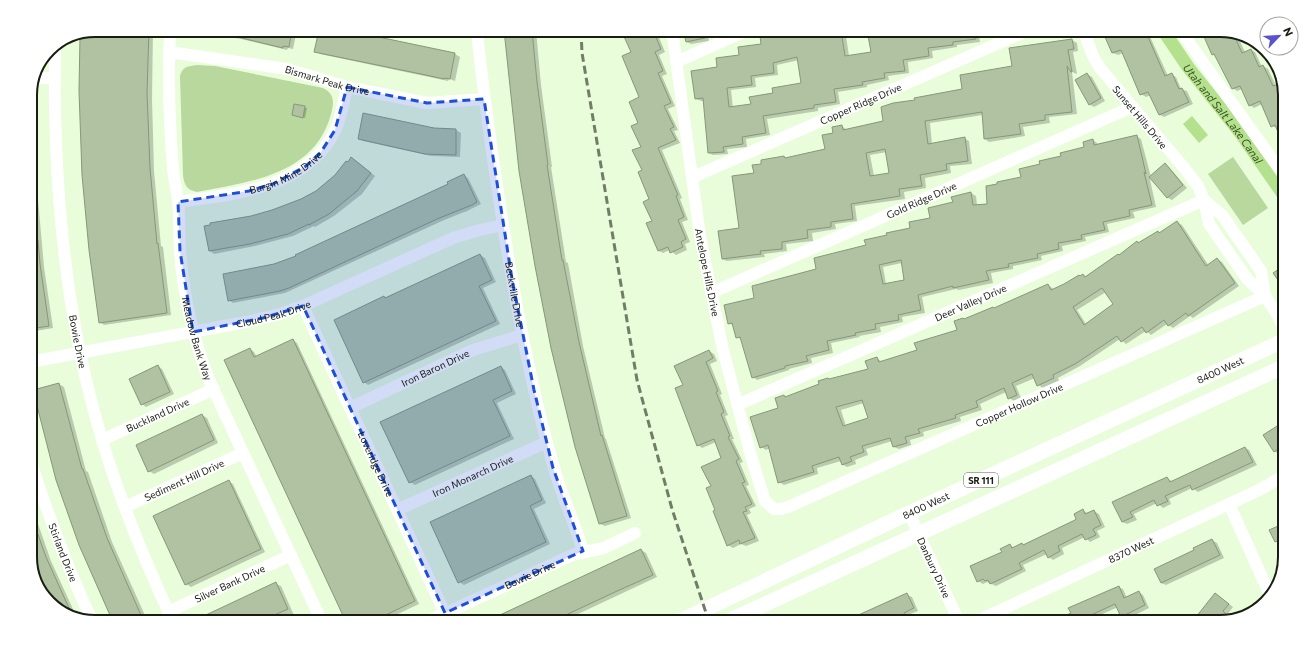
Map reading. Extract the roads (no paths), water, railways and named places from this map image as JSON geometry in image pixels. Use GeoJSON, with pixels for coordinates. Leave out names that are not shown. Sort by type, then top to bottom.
{"type":"FeatureCollection","features":[{"type":"Feature","properties":{"kind":"main road","name":"8400 West"},"geometry":{"type":"LineString","coordinates":[[693,615],[1278,343]]}},
{"type":"Feature","properties":{"kind":"main road","name":"SR 111"},"geometry":{"type":"LineString","coordinates":[[741,615],[1278,369]]}},
{"type":"Feature","properties":{"kind":"street","name":"Meadow Bank Way"},"geometry":{"type":"LineString","coordinates":[[170,37],[169,94],[173,170],[178,202],[180,251],[185,291],[193,332],[200,356],[214,389],[319,615]]}},
{"type":"Feature","properties":{"kind":"street","name":"Beckville Drive"},"geometry":{"type":"LineString","coordinates":[[479,37],[484,99],[503,225],[522,334],[560,491],[579,537],[583,551]]}},
{"type":"Feature","properties":{"kind":"street","name":"Antelope Hills Drive"},"geometry":{"type":"LineString","coordinates":[[673,37],[700,236],[711,293],[737,405],[764,501],[772,507]]}},
{"type":"Feature","properties":{"kind":"street"},"geometry":{"type":"LineString","coordinates":[[676,62],[732,37]]}},
{"type":"Feature","properties":{"kind":"street","name":"Copper Ridge Drive"},"geometry":{"type":"LineString","coordinates":[[693,177],[1013,37]]}},
{"type":"Feature","properties":{"kind":"street","name":"Sunset Hills Drive"},"geometry":{"type":"LineString","coordinates":[[1086,37],[1093,56],[1100,68],[1181,164],[1198,186],[1204,200],[1222,215],[1261,271],[1266,296],[1278,316]]}},
{"type":"Feature","properties":{"kind":"street"},"geometry":{"type":"LineString","coordinates":[[1185,37],[1278,167]]}},
{"type":"Feature","properties":{"kind":"street","name":"Bismark Peak Drive"},"geometry":{"type":"LineString","coordinates":[[169,52],[287,70],[347,87],[427,103],[484,99]]}},
{"type":"Feature","properties":{"kind":"street","name":"Bowie Drive"},"geometry":{"type":"LineString","coordinates":[[55,53],[55,138],[61,223],[80,353],[102,440],[124,507],[170,615]]}},
{"type":"Feature","properties":{"kind":"street"},"geometry":{"type":"LineString","coordinates":[[40,78],[55,78]]}},
{"type":"Feature","properties":{"kind":"street","name":"Burgin Mine Drive"},"geometry":{"type":"LineString","coordinates":[[178,202],[249,191],[273,184],[306,166],[321,152],[335,130],[347,87]]}},
{"type":"Feature","properties":{"kind":"street","name":"Gold Ridge Drive"},"geometry":{"type":"LineString","coordinates":[[711,293],[1132,107]]}},
{"type":"Feature","properties":{"kind":"street","name":"Deer Valley Drive"},"geometry":{"type":"LineString","coordinates":[[737,405],[1204,200]]}},
{"type":"Feature","properties":{"kind":"street","name":"Cloud Peak Drive"},"geometry":{"type":"LineString","coordinates":[[37,361],[263,318],[303,306],[453,238],[503,225]]}},
{"type":"Feature","properties":{"kind":"street","name":"Copper Hollow Drive"},"geometry":{"type":"LineString","coordinates":[[772,507],[774,509],[788,507],[1266,296]]}},
{"type":"Feature","properties":{"kind":"street","name":"Loveridge Drive"},"geometry":{"type":"LineString","coordinates":[[303,306],[446,615]]}},
{"type":"Feature","properties":{"kind":"street","name":"Iron Baron Drive"},"geometry":{"type":"LineString","coordinates":[[350,408],[473,350],[522,334]]}},
{"type":"Feature","properties":{"kind":"street","name":"Buckland Drive"},"geometry":{"type":"LineString","coordinates":[[102,440],[214,389]]}},
{"type":"Feature","properties":{"kind":"street","name":"Iron Monarch Drive"},"geometry":{"type":"LineString","coordinates":[[397,510],[547,442]]}},
{"type":"Feature","properties":{"kind":"street","name":"Sediment Hill Drive"},"geometry":{"type":"LineString","coordinates":[[124,507],[243,453]]}},
{"type":"Feature","properties":{"kind":"street","name":"8370 West"},"geometry":{"type":"LineString","coordinates":[[990,615],[1229,504],[1278,479]]}},
{"type":"Feature","properties":{"kind":"street","name":"Stirland Drive"},"geometry":{"type":"LineString","coordinates":[[37,480],[53,529],[89,614]]}},
{"type":"Feature","properties":{"kind":"street"},"geometry":{"type":"LineString","coordinates":[[1229,504],[1268,590]]}},
{"type":"Feature","properties":{"kind":"street","name":"Danbury Drive"},"geometry":{"type":"LineString","coordinates":[[910,513],[956,615]]}},
{"type":"Feature","properties":{"kind":"street","name":"Bowie Drive"},"geometry":{"type":"LineString","coordinates":[[453,615],[564,558],[583,551],[604,548],[636,533]]}},
{"type":"Feature","properties":{"kind":"street","name":"Silver Bank Drive"},"geometry":{"type":"LineString","coordinates":[[175,615],[291,555]]}},
{"type":"Feature","properties":{"kind":"waterway","name":"Utah and Salt Lake Canal"},"geometry":{"type":"LineString","coordinates":[[1168,37],[1188,67],[1242,135],[1278,187]]}},
{"type":"Feature","properties":{"kind":"railway"},"geometry":{"type":"LineString","coordinates":[[581,37],[582,53],[637,380],[672,509],[707,615]]}}]}
